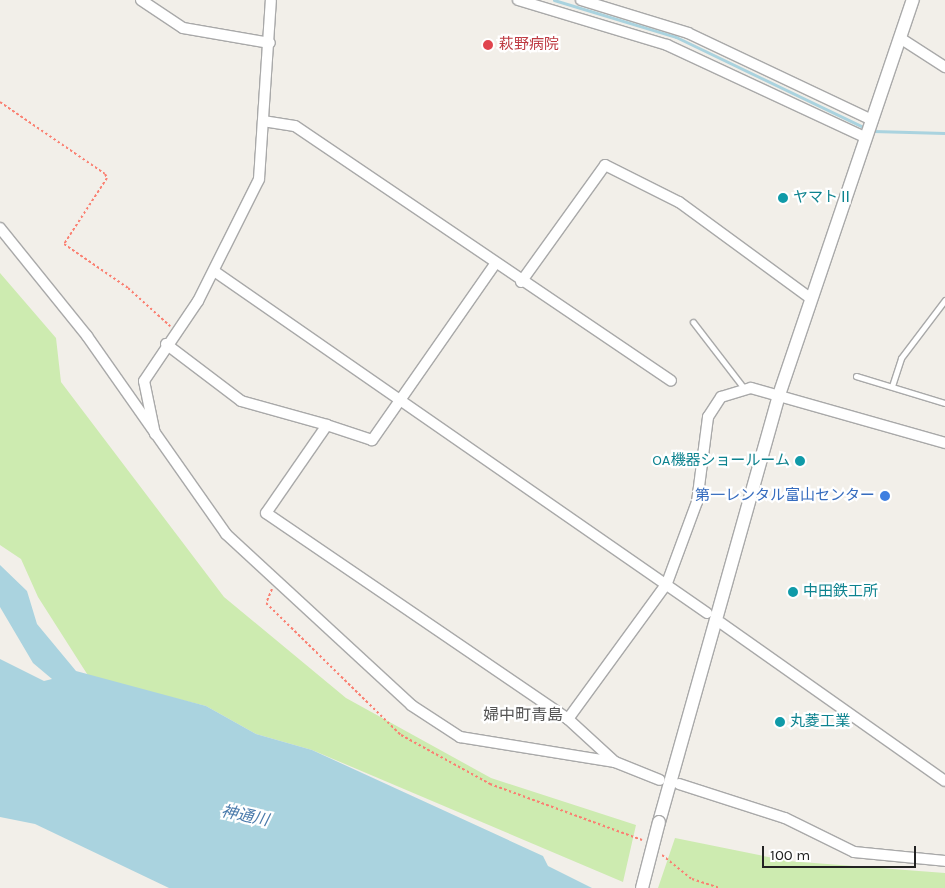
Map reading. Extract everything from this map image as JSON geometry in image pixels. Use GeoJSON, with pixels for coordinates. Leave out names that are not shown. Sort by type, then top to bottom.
{"type":"FeatureCollection","features":[{"type":"Feature","properties":{"kind":"street"},"geometry":{"type":"LineString","coordinates":[[141,0],[183,28],[270,42]]}},
{"type":"Feature","properties":{"kind":"street"},"geometry":{"type":"LineString","coordinates":[[155,435],[144,381],[214,271],[259,179],[262,121],[270,42],[271,0]]}},
{"type":"Feature","properties":{"kind":"street"},"geometry":{"type":"LineString","coordinates":[[518,0],[667,45],[866,138]]}},
{"type":"Feature","properties":{"kind":"street"},"geometry":{"type":"LineString","coordinates":[[581,0],[688,33],[872,120]]}},
{"type":"Feature","properties":{"kind":"street"},"geometry":{"type":"LineString","coordinates":[[642,888],[779,395],[810,298],[913,0]]}},
{"type":"Feature","properties":{"kind":"street"},"geometry":{"type":"LineString","coordinates":[[900,38],[945,67]]}},
{"type":"Feature","properties":{"kind":"street"},"geometry":{"type":"LineString","coordinates":[[262,121],[295,126],[521,282],[671,381]]}},
{"type":"Feature","properties":{"kind":"street"},"geometry":{"type":"LineString","coordinates":[[521,282],[605,164],[679,202],[810,298]]}},
{"type":"Feature","properties":{"kind":"street"},"geometry":{"type":"LineString","coordinates":[[0,228],[87,336],[226,534],[411,706],[460,737],[615,762],[660,780]]}},
{"type":"Feature","properties":{"kind":"street"},"geometry":{"type":"LineString","coordinates":[[166,344],[241,401],[372,440],[401,402],[495,264]]}},
{"type":"Feature","properties":{"kind":"street"},"geometry":{"type":"LineString","coordinates":[[214,271],[708,613]]}},
{"type":"Feature","properties":{"kind":"street"},"geometry":{"type":"LineString","coordinates":[[568,719],[667,583],[697,502],[708,417],[721,397],[743,387],[779,395],[945,443]]}},
{"type":"Feature","properties":{"kind":"street"},"geometry":{"type":"LineString","coordinates":[[327,426],[266,513],[568,719],[615,762]]}},
{"type":"Feature","properties":{"kind":"street"},"geometry":{"type":"LineString","coordinates":[[721,623],[945,781]]}},
{"type":"Feature","properties":{"kind":"street"},"geometry":{"type":"LineString","coordinates":[[679,784],[785,818],[854,852],[945,861]]}},
{"type":"Feature","properties":{"kind":"lane"},"geometry":{"type":"LineString","coordinates":[[892,386],[901,358],[945,301]]}},
{"type":"Feature","properties":{"kind":"lane"},"geometry":{"type":"LineString","coordinates":[[693,322],[743,387]]}},
{"type":"Feature","properties":{"kind":"lane"},"geometry":{"type":"LineString","coordinates":[[856,376],[945,403]]}},
{"type":"Feature","properties":{"kind":"path"},"geometry":{"type":"LineString","coordinates":[[0,102],[105,174],[108,178],[64,244],[128,288],[176,331]]}},
{"type":"Feature","properties":{"kind":"path"},"geometry":{"type":"LineString","coordinates":[[275,581],[266,603],[401,735],[490,784],[647,843]]}},
{"type":"Feature","properties":{"kind":"path"},"geometry":{"type":"LineString","coordinates":[[654,849],[692,879],[720,888]]}},
{"type":"Feature","properties":{"kind":"green space"},"geometry":{"type":"Polygon","coordinates":[[[0,273],[56,338],[61,382],[224,597],[346,698],[491,778],[636,825],[623,882],[312,750],[256,734],[206,706],[89,677],[38,597],[21,559],[0,545],[0,273]]]}},
{"type":"Feature","properties":{"kind":"green space"},"geometry":{"type":"Polygon","coordinates":[[[675,838],[788,861],[945,873],[945,888],[658,888],[675,838]]]}},
{"type":"Feature","properties":{"kind":"water","name":"神通川"},"geometry":{"type":"Polygon","coordinates":[[[0,565],[27,591],[37,624],[76,671],[206,706],[256,734],[312,750],[543,856],[548,866],[592,888],[169,888],[35,824],[0,817],[0,659],[44,681],[52,679],[33,663],[0,607],[0,565]]]}},
{"type":"Feature","properties":{"kind":"waterway"},"geometry":{"type":"LineString","coordinates":[[554,0],[676,37],[867,129]]}},
{"type":"Feature","properties":{"kind":"waterway"},"geometry":{"type":"LineString","coordinates":[[873,131],[945,133]]}},
{"type":"Feature","properties":{"kind":"place","name":"萩野病院"},"geometry":{"type":"Point","coordinates":[488,45]}},
{"type":"Feature","properties":{"kind":"place","name":"ヤマトⅡ"},"geometry":{"type":"Point","coordinates":[783,198]}},
{"type":"Feature","properties":{"kind":"place","name":"OA機器ショールーム"},"geometry":{"type":"Point","coordinates":[800,461]}},
{"type":"Feature","properties":{"kind":"place","name":"第一レンタル富山センター"},"geometry":{"type":"Point","coordinates":[885,496]}},
{"type":"Feature","properties":{"kind":"place","name":"中田鉄工所"},"geometry":{"type":"Point","coordinates":[793,592]}},
{"type":"Feature","properties":{"kind":"place","name":"丸菱工業"},"geometry":{"type":"Point","coordinates":[780,722]}},
{"type":"Feature","properties":{"kind":"district","name":"婦中町青島"},"geometry":{"type":"Point","coordinates":[523,715]}}]}
